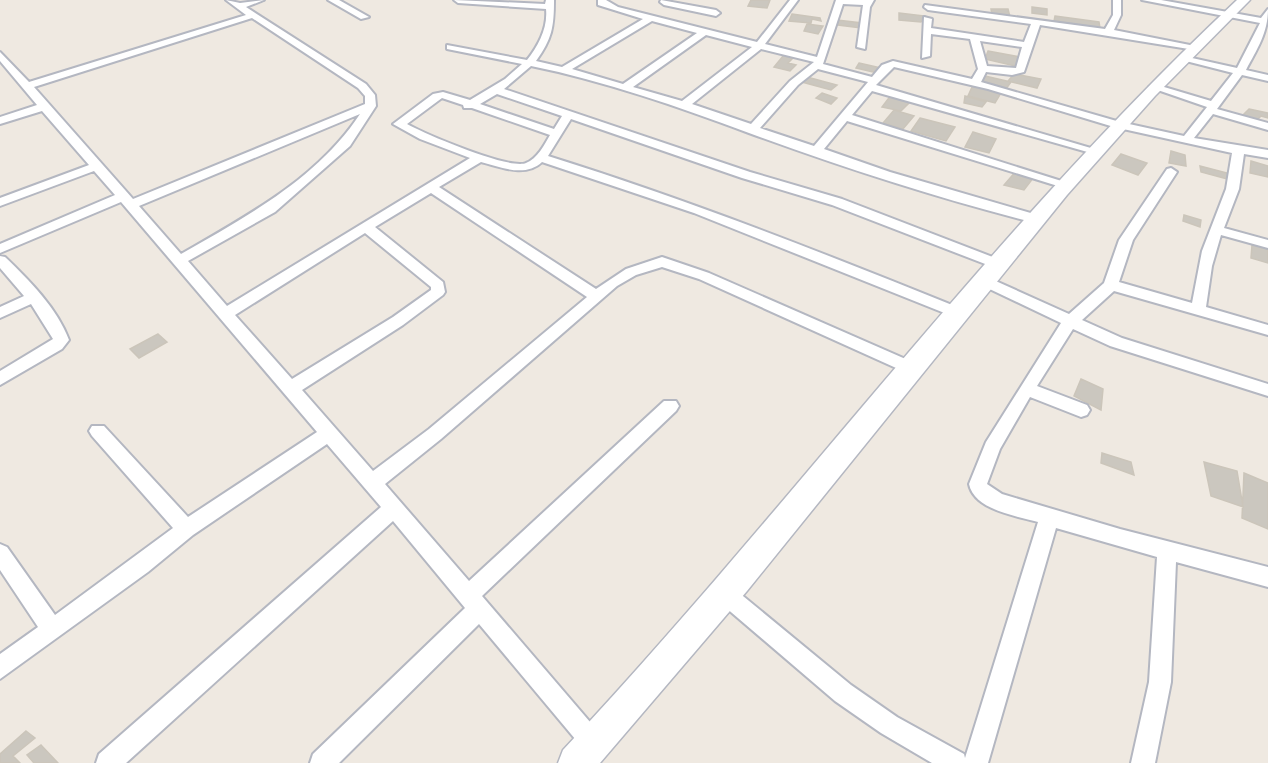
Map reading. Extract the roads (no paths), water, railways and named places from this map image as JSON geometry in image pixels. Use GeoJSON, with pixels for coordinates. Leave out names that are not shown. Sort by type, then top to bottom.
{"type":"FeatureCollection","features":[{"type":"Feature","properties":{"kind":"street"},"geometry":{"type":"LineString","coordinates":[[235,3],[260,0]]}},
{"type":"Feature","properties":{"kind":"street"},"geometry":{"type":"LineString","coordinates":[[332,0],[364,17]]}},
{"type":"Feature","properties":{"kind":"street"},"geometry":{"type":"LineString","coordinates":[[458,0],[549,4],[552,16],[545,41],[530,63],[496,90],[468,106]]}},
{"type":"Feature","properties":{"kind":"street"},"geometry":{"type":"LineString","coordinates":[[602,0],[601,3],[606,6],[818,63],[873,84],[1095,151]]}},
{"type":"Feature","properties":{"kind":"street"},"geometry":{"type":"LineString","coordinates":[[684,105],[759,46],[794,0]]}},
{"type":"Feature","properties":{"kind":"street"},"geometry":{"type":"LineString","coordinates":[[752,130],[818,63],[836,0],[870,1],[867,7],[862,47]]}},
{"type":"Feature","properties":{"kind":"street"},"geometry":{"type":"LineString","coordinates":[[1109,31],[1117,15],[1117,0]]}},
{"type":"Feature","properties":{"kind":"street"},"geometry":{"type":"LineString","coordinates":[[1146,0],[1237,7],[1267,18],[1259,38],[1239,73],[1210,107],[1187,140]]}},
{"type":"Feature","properties":{"kind":"street"},"geometry":{"type":"LineString","coordinates":[[639,15],[666,1],[716,13]]}},
{"type":"Feature","properties":{"kind":"street"},"geometry":{"type":"LineString","coordinates":[[180,260],[270,209],[346,144],[371,106],[370,95],[362,86],[235,3]]}},
{"type":"Feature","properties":{"kind":"street"},"geometry":{"type":"LineString","coordinates":[[925,56],[928,3],[1036,23],[1109,31],[1189,53],[1239,73],[1268,78]]}},
{"type":"Feature","properties":{"kind":"street"},"geometry":{"type":"LineString","coordinates":[[576,763],[725,594],[1065,184],[1154,87],[1237,7]]}},
{"type":"Feature","properties":{"kind":"street"},"geometry":{"type":"LineString","coordinates":[[26,86],[254,15]]}},
{"type":"Feature","properties":{"kind":"street"},"geometry":{"type":"LineString","coordinates":[[564,70],[651,18]]}},
{"type":"Feature","properties":{"kind":"street"},"geometry":{"type":"LineString","coordinates":[[983,69],[1020,70],[1036,23]]}},
{"type":"Feature","properties":{"kind":"street"},"geometry":{"type":"LineString","coordinates":[[926,30],[1027,45]]}},
{"type":"Feature","properties":{"kind":"street"},"geometry":{"type":"LineString","coordinates":[[625,88],[704,32]]}},
{"type":"Feature","properties":{"kind":"street"},"geometry":{"type":"LineString","coordinates":[[974,37],[983,69],[975,83]]}},
{"type":"Feature","properties":{"kind":"street"},"geometry":{"type":"LineString","coordinates":[[450,47],[564,70],[684,105],[886,175],[1036,219]]}},
{"type":"Feature","properties":{"kind":"street"},"geometry":{"type":"LineString","coordinates":[[0,55],[394,508],[594,744]]}},
{"type":"Feature","properties":{"kind":"street"},"geometry":{"type":"LineString","coordinates":[[817,150],[847,117],[886,67],[893,64],[975,83],[1118,125],[1268,154]]}},
{"type":"Feature","properties":{"kind":"street"},"geometry":{"type":"LineString","coordinates":[[1154,87],[1268,128]]}},
{"type":"Feature","properties":{"kind":"street"},"geometry":{"type":"LineString","coordinates":[[496,90],[746,175],[837,202],[991,272],[1070,322],[1116,342],[1268,390]]}},
{"type":"Feature","properties":{"kind":"street"},"geometry":{"type":"LineString","coordinates":[[556,133],[439,95],[399,124],[414,133],[480,157],[521,168],[529,166],[540,158],[569,114]]}},
{"type":"Feature","properties":{"kind":"street"},"geometry":{"type":"LineString","coordinates":[[0,121],[45,106]]}},
{"type":"Feature","properties":{"kind":"street"},"geometry":{"type":"LineString","coordinates":[[0,249],[371,106]]}},
{"type":"Feature","properties":{"kind":"street"},"geometry":{"type":"LineString","coordinates":[[847,117],[1065,184]]}},
{"type":"Feature","properties":{"kind":"street"},"geometry":{"type":"LineString","coordinates":[[1198,311],[1203,271],[1224,208],[1235,188],[1239,169],[1238,149]]}},
{"type":"Feature","properties":{"kind":"street"},"geometry":{"type":"LineString","coordinates":[[226,314],[480,157]]}},
{"type":"Feature","properties":{"kind":"street"},"geometry":{"type":"LineString","coordinates":[[540,158],[605,177],[688,207],[957,313]]}},
{"type":"Feature","properties":{"kind":"street"},"geometry":{"type":"LineString","coordinates":[[0,202],[96,166]]}},
{"type":"Feature","properties":{"kind":"street"},"geometry":{"type":"LineString","coordinates":[[1171,172],[1128,237],[1118,257],[1111,285],[1070,322],[992,447],[978,484],[996,501],[1120,538],[1167,549],[1217,566],[1268,577]]}},
{"type":"Feature","properties":{"kind":"street"},"geometry":{"type":"LineString","coordinates":[[432,188],[596,296]]}},
{"type":"Feature","properties":{"kind":"street"},"geometry":{"type":"LineString","coordinates":[[290,389],[415,310],[438,292],[438,285],[366,227]]}},
{"type":"Feature","properties":{"kind":"street"},"geometry":{"type":"LineString","coordinates":[[1217,230],[1268,244]]}},
{"type":"Feature","properties":{"kind":"street"},"geometry":{"type":"LineString","coordinates":[[0,260],[14,272],[34,297],[61,340],[0,379]]}},
{"type":"Feature","properties":{"kind":"street"},"geometry":{"type":"LineString","coordinates":[[372,483],[435,434],[596,296],[631,272],[662,262],[673,264],[911,368]]}},
{"type":"Feature","properties":{"kind":"street"},"geometry":{"type":"LineString","coordinates":[[1111,285],[1268,330]]}},
{"type":"Feature","properties":{"kind":"street"},"geometry":{"type":"LineString","coordinates":[[0,313],[34,297]]}},
{"type":"Feature","properties":{"kind":"street"},"geometry":{"type":"LineString","coordinates":[[1027,389],[1081,410]]}},
{"type":"Feature","properties":{"kind":"street"},"geometry":{"type":"LineString","coordinates":[[322,763],[474,602],[670,406]]}},
{"type":"Feature","properties":{"kind":"street"},"geometry":{"type":"LineString","coordinates":[[98,431],[186,529]]}},
{"type":"Feature","properties":{"kind":"street"},"geometry":{"type":"LineString","coordinates":[[0,668],[141,565],[186,529],[328,434]]}},
{"type":"Feature","properties":{"kind":"street"},"geometry":{"type":"LineString","coordinates":[[108,763],[394,508]]}},
{"type":"Feature","properties":{"kind":"street"},"geometry":{"type":"LineString","coordinates":[[976,763],[1050,516]]}},
{"type":"Feature","properties":{"kind":"street"},"geometry":{"type":"LineString","coordinates":[[1143,763],[1160,682],[1167,549]]}},
{"type":"Feature","properties":{"kind":"street"},"geometry":{"type":"LineString","coordinates":[[0,553],[52,628]]}},
{"type":"Feature","properties":{"kind":"street"},"geometry":{"type":"LineString","coordinates":[[725,594],[843,693],[889,725],[955,763]]}}]}
